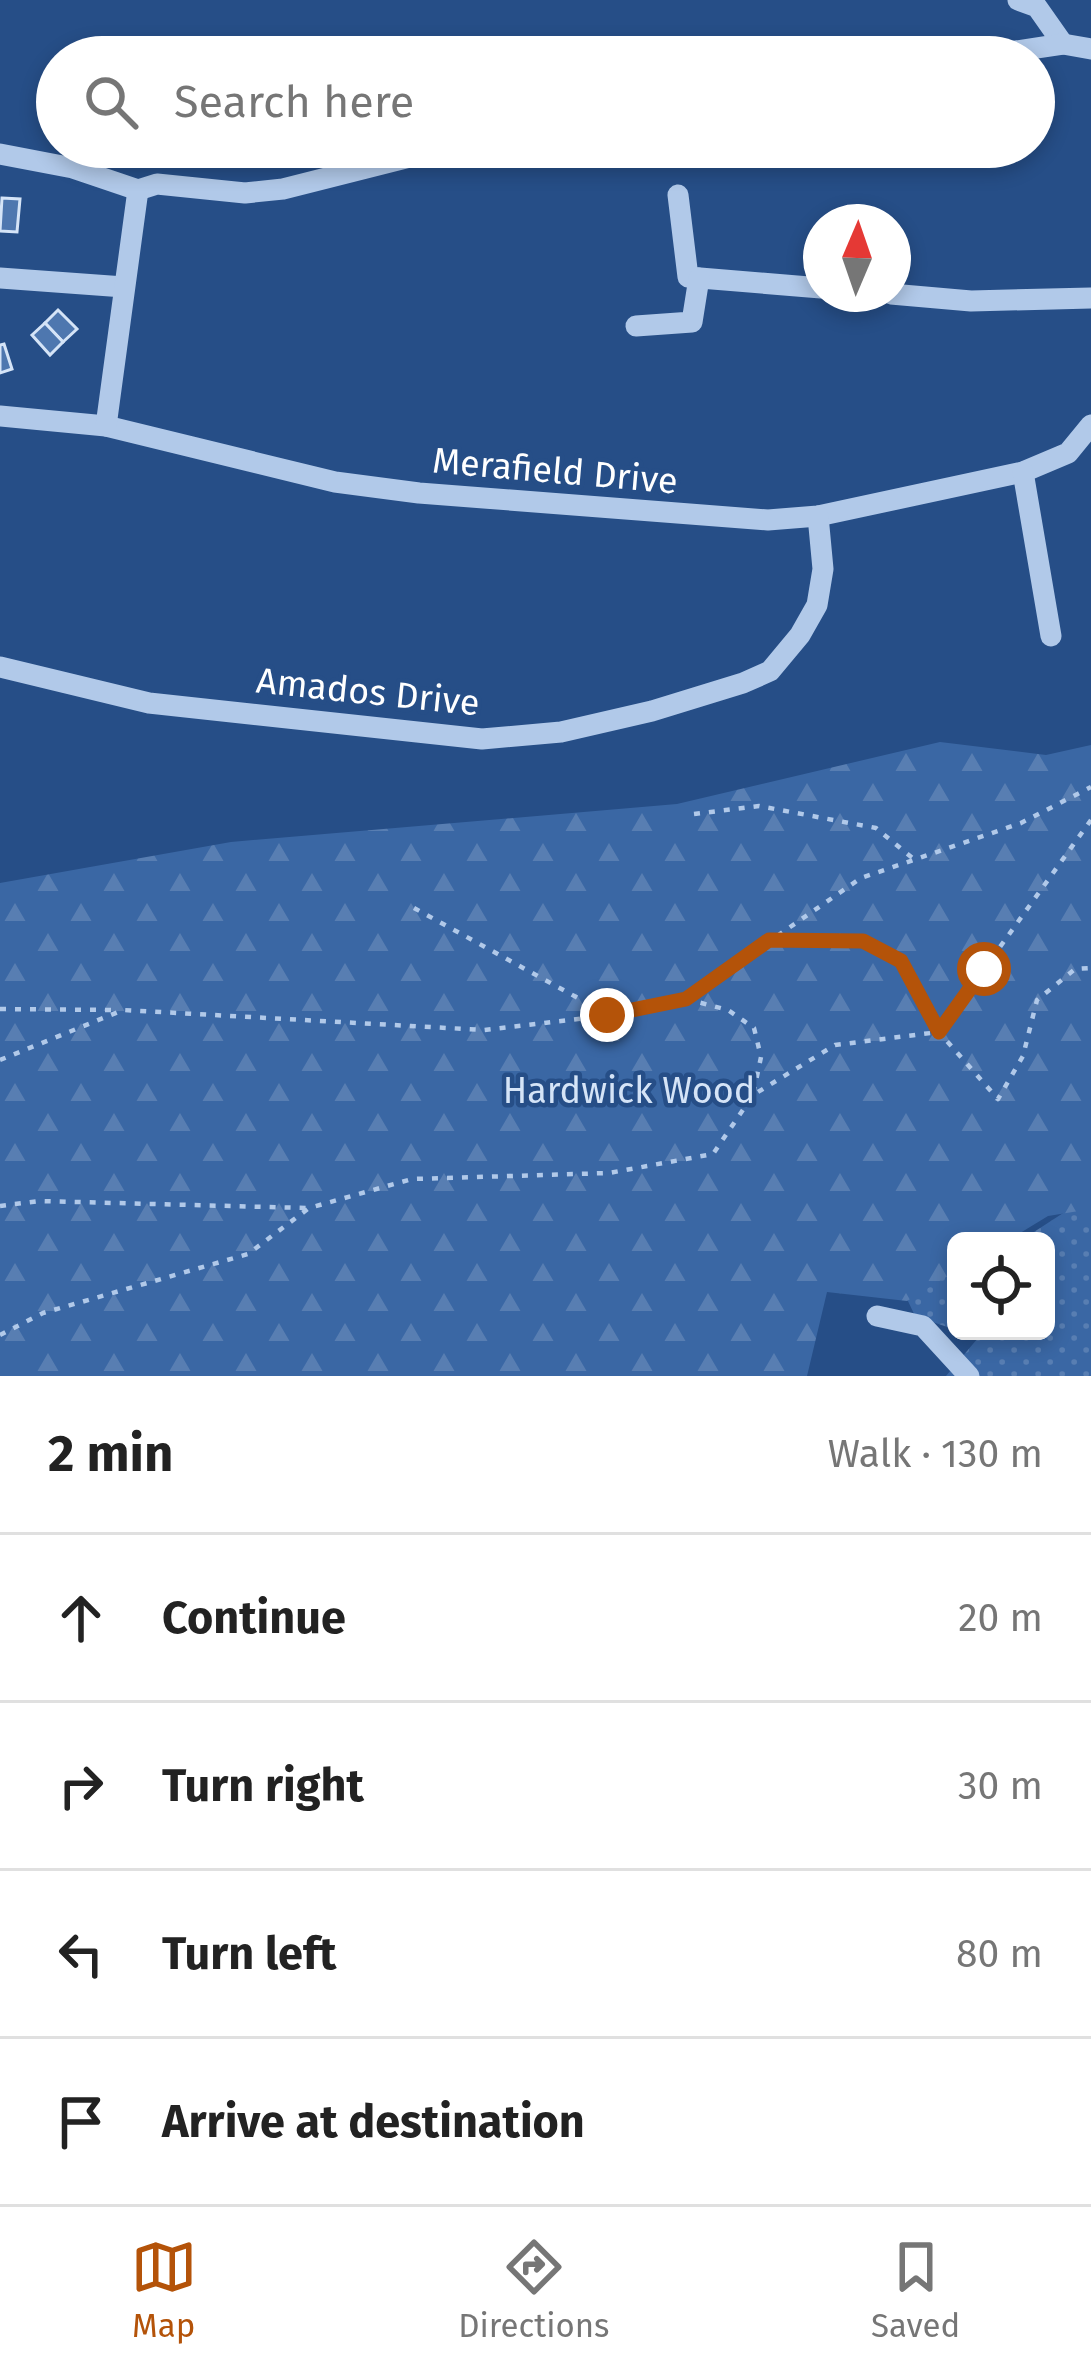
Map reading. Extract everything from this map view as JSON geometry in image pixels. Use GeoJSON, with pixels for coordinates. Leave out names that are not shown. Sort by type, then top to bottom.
{"type":"FeatureCollection","features":[{"type":"Feature","properties":{"kind":"street"},"geometry":{"type":"LineString","coordinates":[[1018,0],[1037,7],[1063,44]]}},
{"type":"Feature","properties":{"kind":"street"},"geometry":{"type":"LineString","coordinates":[[1055,45],[1091,49]]}},
{"type":"Feature","properties":{"kind":"street"},"geometry":{"type":"LineString","coordinates":[[0,154],[36,161]]}},
{"type":"Feature","properties":{"kind":"street"},"geometry":{"type":"LineString","coordinates":[[73,168],[138,190],[157,184],[245,193],[283,189],[366,168]]}},
{"type":"Feature","properties":{"kind":"street"},"geometry":{"type":"LineString","coordinates":[[106,426],[138,190]]}},
{"type":"Feature","properties":{"kind":"street"},"geometry":{"type":"LineString","coordinates":[[678,195],[688,277],[803,287]]}},
{"type":"Feature","properties":{"kind":"street"},"geometry":{"type":"LineString","coordinates":[[0,278],[124,287]]}},
{"type":"Feature","properties":{"kind":"street"},"geometry":{"type":"LineString","coordinates":[[636,326],[692,322],[699,278]]}},
{"type":"Feature","properties":{"kind":"street"},"geometry":{"type":"LineString","coordinates":[[911,296],[971,301],[1091,298]]}},
{"type":"Feature","properties":{"kind":"street","name":"Merafield Drive"},"geometry":{"type":"LineString","coordinates":[[0,416],[106,426],[377,488],[768,520],[818,516],[1023,472],[1068,453],[1091,425]]}},
{"type":"Feature","properties":{"kind":"street"},"geometry":{"type":"LineString","coordinates":[[1023,472],[1051,636]]}},
{"type":"Feature","properties":{"kind":"street","name":"Amados Drive"},"geometry":{"type":"LineString","coordinates":[[0,667],[149,703],[482,739],[561,732],[652,711],[770,671],[817,605],[823,569],[818,516]]}},
{"type":"Feature","properties":{"kind":"street"},"geometry":{"type":"LineString","coordinates":[[877,1316],[922,1326],[969,1376]]}},
{"type":"Feature","properties":{"kind":"path"},"geometry":{"type":"LineString","coordinates":[[0,1009],[122,1010],[484,1030],[607,1015],[686,999],[861,878],[1022,824],[1091,787]]}},
{"type":"Feature","properties":{"kind":"path"},"geometry":{"type":"LineString","coordinates":[[694,814],[759,806],[876,828],[916,861]]}},
{"type":"Feature","properties":{"kind":"path"},"geometry":{"type":"LineString","coordinates":[[753,1095],[835,1045],[939,1032],[1091,820]]}},
{"type":"Feature","properties":{"kind":"path"},"geometry":{"type":"LineString","coordinates":[[414,908],[607,1015]]}},
{"type":"Feature","properties":{"kind":"path"},"geometry":{"type":"LineString","coordinates":[[769,940],[863,941],[901,961],[939,1032],[998,1099],[1023,1057],[1037,1000],[1075,969],[1091,968]]}},
{"type":"Feature","properties":{"kind":"path"},"geometry":{"type":"LineString","coordinates":[[0,1206],[39,1201],[309,1208],[412,1179],[609,1173],[712,1154],[753,1095],[761,1057],[754,1028],[728,1010],[686,999]]}},
{"type":"Feature","properties":{"kind":"path"},"geometry":{"type":"LineString","coordinates":[[0,1060],[122,1010]]}},
{"type":"Feature","properties":{"kind":"path"},"geometry":{"type":"LineString","coordinates":[[0,1335],[44,1313],[248,1254],[309,1208]]}},
{"type":"Feature","properties":{"kind":"green space","name":"Hardwick Wood"},"geometry":{"type":"Polygon","coordinates":[[[940,742],[1046,755],[1091,745],[1091,1209],[1048,1216],[1022,1232],[947,1232],[947,1277],[907,1301],[827,1292],[807,1376],[0,1376],[0,883],[231,842],[677,804],[940,742]]]}},
{"type":"Feature","properties":{"kind":"green space"},"geometry":{"type":"Polygon","coordinates":[[[1091,1195],[1091,1376],[946,1376],[976,1340],[1055,1340],[1055,1232],[1034,1232],[1091,1195]]]}},
{"type":"Feature","properties":{"kind":"green space"},"geometry":{"type":"Polygon","coordinates":[[[947,1258],[947,1327],[915,1316],[894,1271],[947,1258]]]}},
{"type":"Feature","properties":{"kind":"building"},"geometry":{"type":"Polygon","coordinates":[[[2,198],[20,199],[17,232],[0,231],[2,198]]]}},
{"type":"Feature","properties":{"kind":"building"},"geometry":{"type":"Polygon","coordinates":[[[58,310],[77,329],[63,342],[45,323],[58,310]]]}},
{"type":"Feature","properties":{"kind":"building"},"geometry":{"type":"Polygon","coordinates":[[[45,323],[63,342],[50,355],[32,335],[45,323]]]}},
{"type":"Feature","properties":{"kind":"building"},"geometry":{"type":"Polygon","coordinates":[[[4,344],[12,369],[0,373],[0,345],[4,344]]]}},
{"type":"Feature","properties":{"kind":"route"},"geometry":{"type":"LineString","coordinates":[[607,1015],[686,999],[769,940],[863,941],[901,961],[939,1032],[984,969]]}}]}
